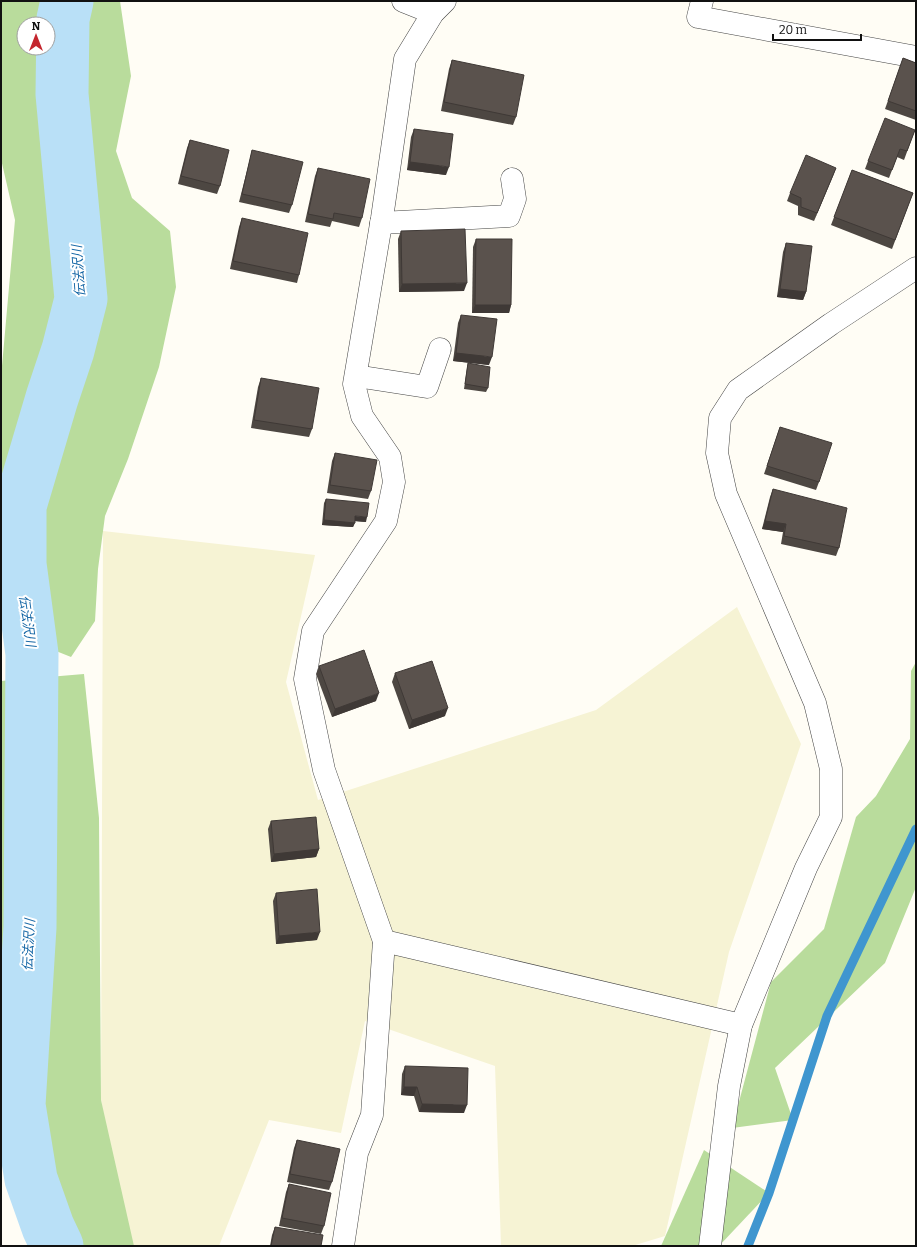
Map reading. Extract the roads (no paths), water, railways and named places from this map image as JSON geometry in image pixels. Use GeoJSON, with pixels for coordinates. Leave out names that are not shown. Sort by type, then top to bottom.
{"type":"FeatureCollection","features":[{"type":"Feature","properties":{"kind":"street"},"geometry":{"type":"LineString","coordinates":[[344,1246],[344,1237],[357,1153],[372,1115],[384,941],[324,770],[304,679],[313,631],[386,521],[394,482],[390,457],[362,416],[354,384],[381,223],[405,59],[439,7],[403,1]]}},
{"type":"Feature","properties":{"kind":"street"},"geometry":{"type":"LineString","coordinates":[[702,1],[698,17],[916,57]]}},
{"type":"Feature","properties":{"kind":"street"},"geometry":{"type":"LineString","coordinates":[[381,223],[509,216],[515,199],[512,179]]}},
{"type":"Feature","properties":{"kind":"street"},"geometry":{"type":"LineString","coordinates":[[710,1246],[729,1086],[741,1025],[806,868],[831,817],[831,769],[815,703],[726,494],[717,453],[720,418],[738,390],[831,324],[916,268]]}},
{"type":"Feature","properties":{"kind":"street"},"geometry":{"type":"LineString","coordinates":[[356,376],[427,387],[440,349]]}},
{"type":"Feature","properties":{"kind":"street"},"geometry":{"type":"LineString","coordinates":[[384,941],[741,1025]]}},
{"type":"Feature","properties":{"kind":"waterway","name":"伝法沢川"},"geometry":{"type":"LineString","coordinates":[[57,1246],[48,1227],[31,1179],[19,1105],[30,927],[32,654],[20,564],[20,506],[68,350],[81,299],[62,94],[63,19],[67,1]]}},
{"type":"Feature","properties":{"kind":"waterway"},"geometry":{"type":"LineString","coordinates":[[748,1246],[769,1193],[827,1016],[916,829]]}}]}
